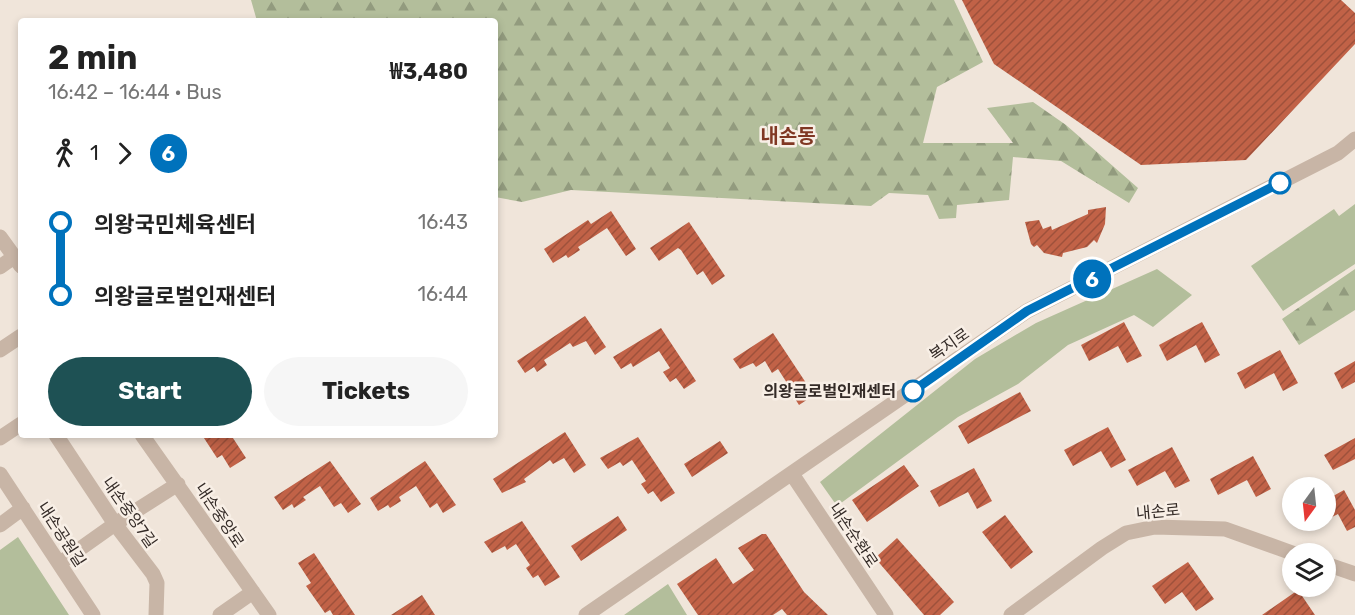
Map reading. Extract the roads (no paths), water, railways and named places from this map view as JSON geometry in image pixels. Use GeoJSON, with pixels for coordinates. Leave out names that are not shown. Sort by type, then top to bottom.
{"type":"FeatureCollection","features":[{"type":"Feature","properties":{"kind":"street","name":"복지로"},"geometry":{"type":"LineString","coordinates":[[586,615],[1027,311],[1338,153],[1355,139]]}},
{"type":"Feature","properties":{"kind":"street"},"geometry":{"type":"LineString","coordinates":[[0,237],[17,261],[0,267]]}},
{"type":"Feature","properties":{"kind":"street"},"geometry":{"type":"LineString","coordinates":[[0,350],[18,338]]}},
{"type":"Feature","properties":{"kind":"street"},"geometry":{"type":"LineString","coordinates":[[0,438],[18,426]]}},
{"type":"Feature","properties":{"kind":"street","name":"내손중앙7길"},"geometry":{"type":"LineString","coordinates":[[58,438],[157,583],[156,615]]}},
{"type":"Feature","properties":{"kind":"street","name":"내손중앙로"},"geometry":{"type":"LineString","coordinates":[[144,438],[269,615]]}},
{"type":"Feature","properties":{"kind":"street","name":"내손공원길"},"geometry":{"type":"LineString","coordinates":[[0,474],[93,615]]}},
{"type":"Feature","properties":{"kind":"street","name":"내손순환로"},"geometry":{"type":"LineString","coordinates":[[792,474],[886,615]]}},
{"type":"Feature","properties":{"kind":"street"},"geometry":{"type":"LineString","coordinates":[[60,563],[115,524],[178,484]]}},
{"type":"Feature","properties":{"kind":"street"},"geometry":{"type":"LineString","coordinates":[[0,525],[24,508]]}},
{"type":"Feature","properties":{"kind":"street","name":"내손로"},"geometry":{"type":"LineString","coordinates":[[1011,615],[1126,533],[1155,527],[1225,529],[1282,549]]}},
{"type":"Feature","properties":{"kind":"street"},"geometry":{"type":"LineString","coordinates":[[1336,567],[1355,574]]}},
{"type":"Feature","properties":{"kind":"street"},"geometry":{"type":"LineString","coordinates":[[220,615],[253,592]]}},
{"type":"Feature","properties":{"kind":"place","name":"의왕글로벌인재센터"},"geometry":{"type":"Point","coordinates":[913,391]}},
{"type":"Feature","properties":{"kind":"district","name":"내손동"},"geometry":{"type":"Point","coordinates":[788,136]}}]}
